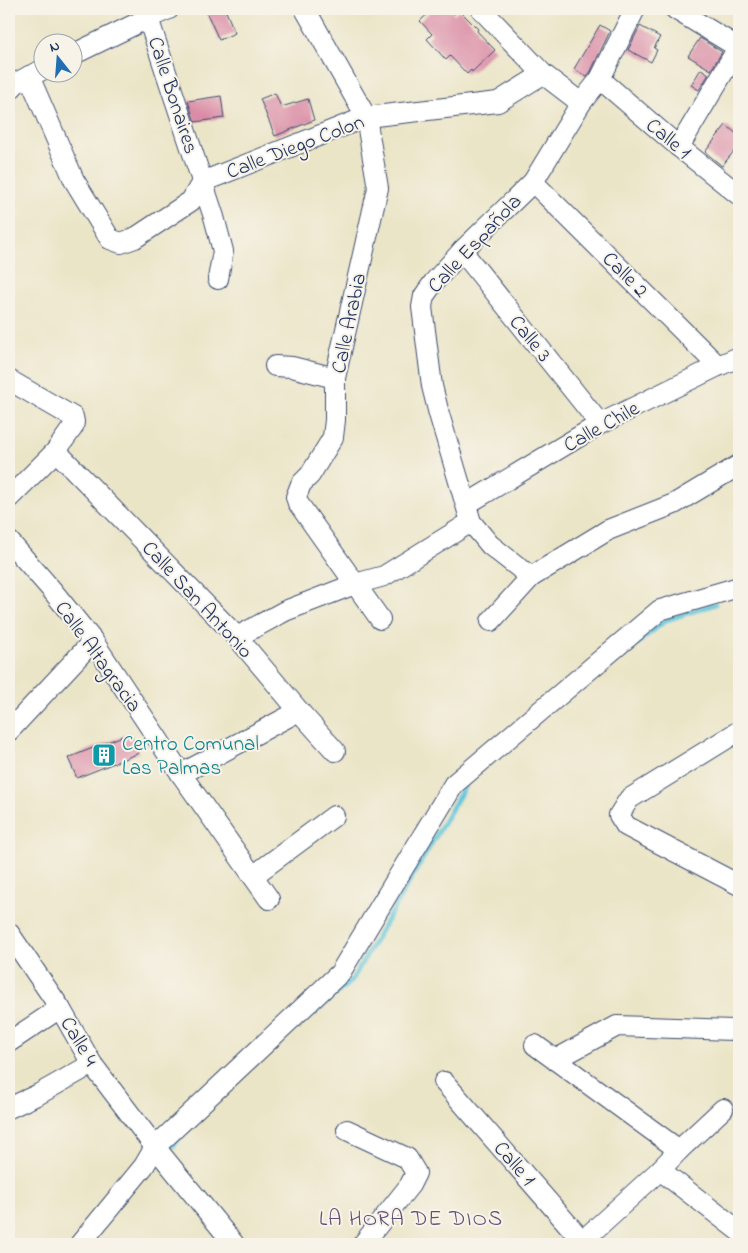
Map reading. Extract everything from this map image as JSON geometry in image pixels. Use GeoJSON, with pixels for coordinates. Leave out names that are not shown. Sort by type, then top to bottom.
{"type":"FeatureCollection","features":[{"type":"Feature","properties":{"kind":"street"},"geometry":{"type":"LineString","coordinates":[[82,49],[146,13],[170,9]]}},
{"type":"Feature","properties":{"kind":"street","name":"Calle Arabia"},"geometry":{"type":"LineString","coordinates":[[305,9],[366,117],[378,188],[335,378],[333,437],[301,484],[296,497],[298,503],[380,619]]}},
{"type":"Feature","properties":{"kind":"street"},"geometry":{"type":"LineString","coordinates":[[481,9],[543,74],[581,103]]}},
{"type":"Feature","properties":{"kind":"street","name":"Calle Española"},"geometry":{"type":"LineString","coordinates":[[469,513],[438,414],[432,386],[422,307],[424,296],[462,251],[533,182],[581,103],[600,80],[635,9]]}},
{"type":"Feature","properties":{"kind":"street"},"geometry":{"type":"LineString","coordinates":[[675,9],[739,47],[679,147]]}},
{"type":"Feature","properties":{"kind":"street","name":"Calle Bonaires"},"geometry":{"type":"LineString","coordinates":[[146,13],[224,251],[218,279]]}},
{"type":"Feature","properties":{"kind":"street","name":"Calle Diego Colon"},"geometry":{"type":"LineString","coordinates":[[21,79],[74,180],[110,238],[121,243],[135,238],[191,201],[202,182],[366,117],[498,102],[543,74]]}},
{"type":"Feature","properties":{"kind":"street","name":"Calle 1"},"geometry":{"type":"LineString","coordinates":[[600,80],[739,195]]}},
{"type":"Feature","properties":{"kind":"street","name":"Calle 2"},"geometry":{"type":"LineString","coordinates":[[533,182],[718,366]]}},
{"type":"Feature","properties":{"kind":"street","name":"Calle 3"},"geometry":{"type":"LineString","coordinates":[[462,251],[600,424]]}},
{"type":"Feature","properties":{"kind":"street","name":"Calle Chile"},"geometry":{"type":"LineString","coordinates":[[237,637],[285,611],[355,584],[384,576],[469,513],[600,424],[739,357]]}},
{"type":"Feature","properties":{"kind":"street"},"geometry":{"type":"LineString","coordinates":[[275,366],[292,367],[335,378]]}},
{"type":"Feature","properties":{"kind":"street"},"geometry":{"type":"LineString","coordinates":[[9,380],[73,417],[74,422],[73,427],[56,451],[9,498]]}},
{"type":"Feature","properties":{"kind":"street","name":"Calle San Antonio"},"geometry":{"type":"LineString","coordinates":[[56,451],[237,637],[335,751]]}},
{"type":"Feature","properties":{"kind":"street"},"geometry":{"type":"LineString","coordinates":[[491,621],[531,577],[608,530],[674,504],[739,465]]}},
{"type":"Feature","properties":{"kind":"street"},"geometry":{"type":"LineString","coordinates":[[469,513],[490,545],[531,577]]}},
{"type":"Feature","properties":{"kind":"street","name":"Calle Altagracia"},"geometry":{"type":"LineString","coordinates":[[9,541],[93,641],[181,774],[269,900]]}},
{"type":"Feature","properties":{"kind":"street"},"geometry":{"type":"LineString","coordinates":[[80,1244],[144,1166],[155,1147],[340,973],[454,784],[660,610],[739,587]]}},
{"type":"Feature","properties":{"kind":"street"},"geometry":{"type":"LineString","coordinates":[[9,731],[93,641]]}},
{"type":"Feature","properties":{"kind":"street"},"geometry":{"type":"LineString","coordinates":[[181,774],[299,711]]}},
{"type":"Feature","properties":{"kind":"street"},"geometry":{"type":"LineString","coordinates":[[739,731],[629,799],[619,815],[626,826],[739,885]]}},
{"type":"Feature","properties":{"kind":"street"},"geometry":{"type":"LineString","coordinates":[[253,876],[334,816]]}},
{"type":"Feature","properties":{"kind":"street","name":"Calle 4"},"geometry":{"type":"LineString","coordinates":[[9,933],[60,1008],[92,1064],[155,1147],[234,1244]]}},
{"type":"Feature","properties":{"kind":"street"},"geometry":{"type":"LineString","coordinates":[[9,1042],[60,1008]]}},
{"type":"Feature","properties":{"kind":"street"},"geometry":{"type":"LineString","coordinates":[[555,1060],[617,1026],[733,1030],[739,1032]]}},
{"type":"Feature","properties":{"kind":"street"},"geometry":{"type":"LineString","coordinates":[[535,1045],[679,1150]]}},
{"type":"Feature","properties":{"kind":"street"},"geometry":{"type":"LineString","coordinates":[[9,1108],[39,1094],[92,1064]]}},
{"type":"Feature","properties":{"kind":"street","name":"Calle 1"},"geometry":{"type":"LineString","coordinates":[[444,1082],[582,1243]]}},
{"type":"Feature","properties":{"kind":"street"},"geometry":{"type":"LineString","coordinates":[[582,1243],[723,1109]]}},
{"type":"Feature","properties":{"kind":"street"},"geometry":{"type":"LineString","coordinates":[[347,1130],[407,1158],[416,1173],[410,1185],[363,1244]]}},
{"type":"Feature","properties":{"kind":"street"},"geometry":{"type":"LineString","coordinates":[[660,1170],[739,1230]]}},
{"type":"Feature","properties":{"kind":"building"},"geometry":{"type":"Polygon","coordinates":[[[205,9],[225,9],[235,33],[219,40],[205,9]]]}},
{"type":"Feature","properties":{"kind":"building"},"geometry":{"type":"Polygon","coordinates":[[[433,9],[449,9],[454,14],[459,10],[495,50],[472,72],[471,70],[467,74],[450,56],[446,60],[427,39],[432,34],[420,21],[433,9]]]}},
{"type":"Feature","properties":{"kind":"building"},"geometry":{"type":"Polygon","coordinates":[[[600,25],[610,31],[587,77],[574,69],[600,25]]]}},
{"type":"Feature","properties":{"kind":"building"},"geometry":{"type":"Polygon","coordinates":[[[640,26],[660,37],[654,48],[657,50],[651,62],[628,50],[640,26]]]}},
{"type":"Feature","properties":{"kind":"building"},"geometry":{"type":"Polygon","coordinates":[[[700,38],[722,52],[711,70],[688,56],[700,38]]]}},
{"type":"Feature","properties":{"kind":"building"},"geometry":{"type":"Polygon","coordinates":[[[701,69],[709,74],[699,90],[691,85],[701,69]]]}},
{"type":"Feature","properties":{"kind":"building"},"geometry":{"type":"Polygon","coordinates":[[[275,93],[281,107],[308,99],[314,120],[275,136],[260,99],[275,93]]]}},
{"type":"Feature","properties":{"kind":"building"},"geometry":{"type":"Polygon","coordinates":[[[221,96],[224,118],[195,122],[188,101],[221,96]]]}},
{"type":"Feature","properties":{"kind":"building"},"geometry":{"type":"Polygon","coordinates":[[[726,125],[739,136],[739,145],[722,166],[705,152],[726,125]]]}},
{"type":"Feature","properties":{"kind":"building","name":"Centro Comunal Las Palmas"},"geometry":{"type":"Polygon","coordinates":[[[130,733],[139,753],[77,778],[68,758],[130,733]]]}},
{"type":"Feature","properties":{"kind":"waterway"},"geometry":{"type":"LineString","coordinates":[[602,672],[666,620],[715,604]]}},
{"type":"Feature","properties":{"kind":"waterway"},"geometry":{"type":"LineString","coordinates":[[297,1027],[352,980],[465,786]]}},
{"type":"Feature","properties":{"kind":"waterway"},"geometry":{"type":"LineString","coordinates":[[166,1154],[185,1132]]}},
{"type":"Feature","properties":{"kind":"place","name":"Centro Comunal Las Palmas"},"geometry":{"type":"Point","coordinates":[104,755]}},
{"type":"Feature","properties":{"kind":"district","name":"LA HORA DE DIOS"},"geometry":{"type":"Point","coordinates":[411,1217]}}]}
